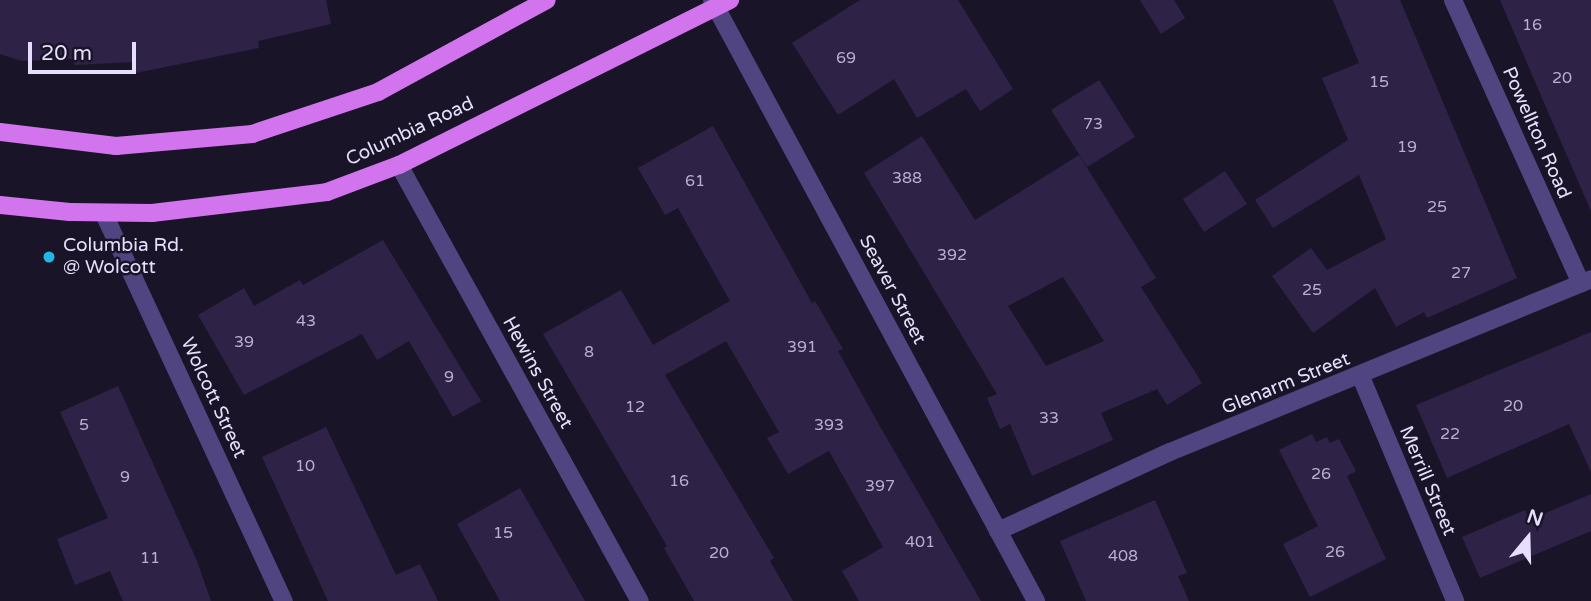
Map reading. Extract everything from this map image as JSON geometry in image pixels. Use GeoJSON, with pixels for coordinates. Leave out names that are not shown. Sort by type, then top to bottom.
{"type":"FeatureCollection","features":[{"type":"Feature","properties":{"kind":"main road"},"geometry":{"type":"LineString","coordinates":[[0,132],[116,146],[252,134],[378,92],[547,0]]}},
{"type":"Feature","properties":{"kind":"main road","name":"Columbia Road"},"geometry":{"type":"LineString","coordinates":[[0,205],[104,214],[198,210],[327,192],[399,165],[719,3]]}},
{"type":"Feature","properties":{"kind":"street","name":"Powellton Road"},"geometry":{"type":"LineString","coordinates":[[1453,0],[1586,281]]}},
{"type":"Feature","properties":{"kind":"street","name":"Seaver Street"},"geometry":{"type":"LineString","coordinates":[[719,3],[1036,601]]}},
{"type":"Feature","properties":{"kind":"street","name":"Hewins Street"},"geometry":{"type":"LineString","coordinates":[[399,165],[640,601]]}},
{"type":"Feature","properties":{"kind":"street","name":"Wolcott Street"},"geometry":{"type":"LineString","coordinates":[[104,214],[284,601]]}},
{"type":"Feature","properties":{"kind":"street","name":"Glenarm Street"},"geometry":{"type":"LineString","coordinates":[[998,531],[1170,452],[1361,377],[1586,281]]}},
{"type":"Feature","properties":{"kind":"street","name":"Merrill Street"},"geometry":{"type":"LineString","coordinates":[[1361,377],[1455,601]]}},
{"type":"Feature","properties":{"kind":"building"},"geometry":{"type":"Polygon","coordinates":[[[0,0],[326,0],[331,24],[258,41],[259,48],[136,73],[134,62],[74,65],[74,59],[22,61],[0,54],[0,0]]]}},
{"type":"Feature","properties":{"kind":"building"},"geometry":{"type":"Polygon","coordinates":[[[860,0],[958,0],[1013,89],[980,111],[966,89],[917,118],[894,79],[838,115],[792,43],[860,0]]]}},
{"type":"Feature","properties":{"kind":"building"},"geometry":{"type":"Polygon","coordinates":[[[1140,0],[1174,0],[1185,18],[1161,34],[1140,0]]]}},
{"type":"Feature","properties":{"kind":"building"},"geometry":{"type":"Polygon","coordinates":[[[1333,0],[1400,0],[1517,278],[1427,318],[1424,312],[1396,327],[1375,288],[1313,333],[1272,276],[1311,248],[1327,270],[1386,239],[1359,175],[1273,228],[1255,200],[1348,140],[1322,78],[1359,63],[1333,0]]]}},
{"type":"Feature","properties":{"kind":"building"},"geometry":{"type":"Polygon","coordinates":[[[1500,0],[1591,0],[1591,211],[1548,112],[1500,0]]]}},
{"type":"Feature","properties":{"kind":"building"},"geometry":{"type":"Polygon","coordinates":[[[1099,80],[1135,137],[1087,167],[1051,110],[1099,80]]]}},
{"type":"Feature","properties":{"kind":"building"},"geometry":{"type":"Polygon","coordinates":[[[713,126],[812,303],[815,301],[843,349],[838,351],[981,601],[859,601],[842,571],[883,547],[829,451],[788,474],[767,438],[779,432],[726,341],[665,375],[774,558],[770,561],[793,601],[694,601],[664,548],[667,546],[543,334],[621,290],[653,345],[730,301],[678,208],[665,215],[638,168],[713,126]]]}},
{"type":"Feature","properties":{"kind":"building"},"geometry":{"type":"Polygon","coordinates":[[[922,136],[975,220],[1079,155],[1156,278],[1141,287],[1202,383],[1167,405],[1157,389],[1101,413],[1113,440],[1032,476],[1010,424],[1000,429],[987,398],[997,394],[864,173],[922,136]],[[1063,277],[1008,306],[1046,366],[1104,341],[1063,277]]]}},
{"type":"Feature","properties":{"kind":"building"},"geometry":{"type":"Polygon","coordinates":[[[1225,171],[1247,204],[1204,232],[1183,199],[1225,171]]]}},
{"type":"Feature","properties":{"kind":"building"},"geometry":{"type":"Polygon","coordinates":[[[383,240],[481,401],[453,417],[409,341],[377,360],[362,334],[244,395],[198,315],[244,288],[254,306],[300,280],[303,285],[383,240]]]}},
{"type":"Feature","properties":{"kind":"building"},"geometry":{"type":"Polygon","coordinates":[[[1591,332],[1591,472],[1569,424],[1447,478],[1416,405],[1591,332]]]}},
{"type":"Feature","properties":{"kind":"building"},"geometry":{"type":"Polygon","coordinates":[[[118,386],[197,561],[211,601],[123,601],[110,571],[75,585],[57,539],[108,518],[60,412],[118,386]]]}},
{"type":"Feature","properties":{"kind":"building"},"geometry":{"type":"Polygon","coordinates":[[[326,427],[396,575],[420,564],[438,601],[328,601],[262,457],[326,427]]]}},
{"type":"Feature","properties":{"kind":"building"},"geometry":{"type":"Polygon","coordinates":[[[1312,434],[1316,442],[1327,437],[1330,443],[1339,439],[1356,471],[1347,476],[1386,559],[1310,597],[1283,544],[1318,526],[1279,450],[1312,434]]]}},
{"type":"Feature","properties":{"kind":"building"},"geometry":{"type":"Polygon","coordinates":[[[520,488],[585,601],[500,601],[457,524],[520,488]]]}},
{"type":"Feature","properties":{"kind":"building"},"geometry":{"type":"Polygon","coordinates":[[[1591,494],[1591,531],[1480,578],[1462,537],[1525,510],[1529,520],[1591,494]]]}},
{"type":"Feature","properties":{"kind":"building"},"geometry":{"type":"Polygon","coordinates":[[[1155,500],[1187,573],[1178,576],[1189,601],[1086,601],[1060,541],[1155,500]]]}},
{"type":"Feature","properties":{"kind":"place","name":"Columbia Rd. @ Wolcott"},"geometry":{"type":"Point","coordinates":[49,257]}}]}
